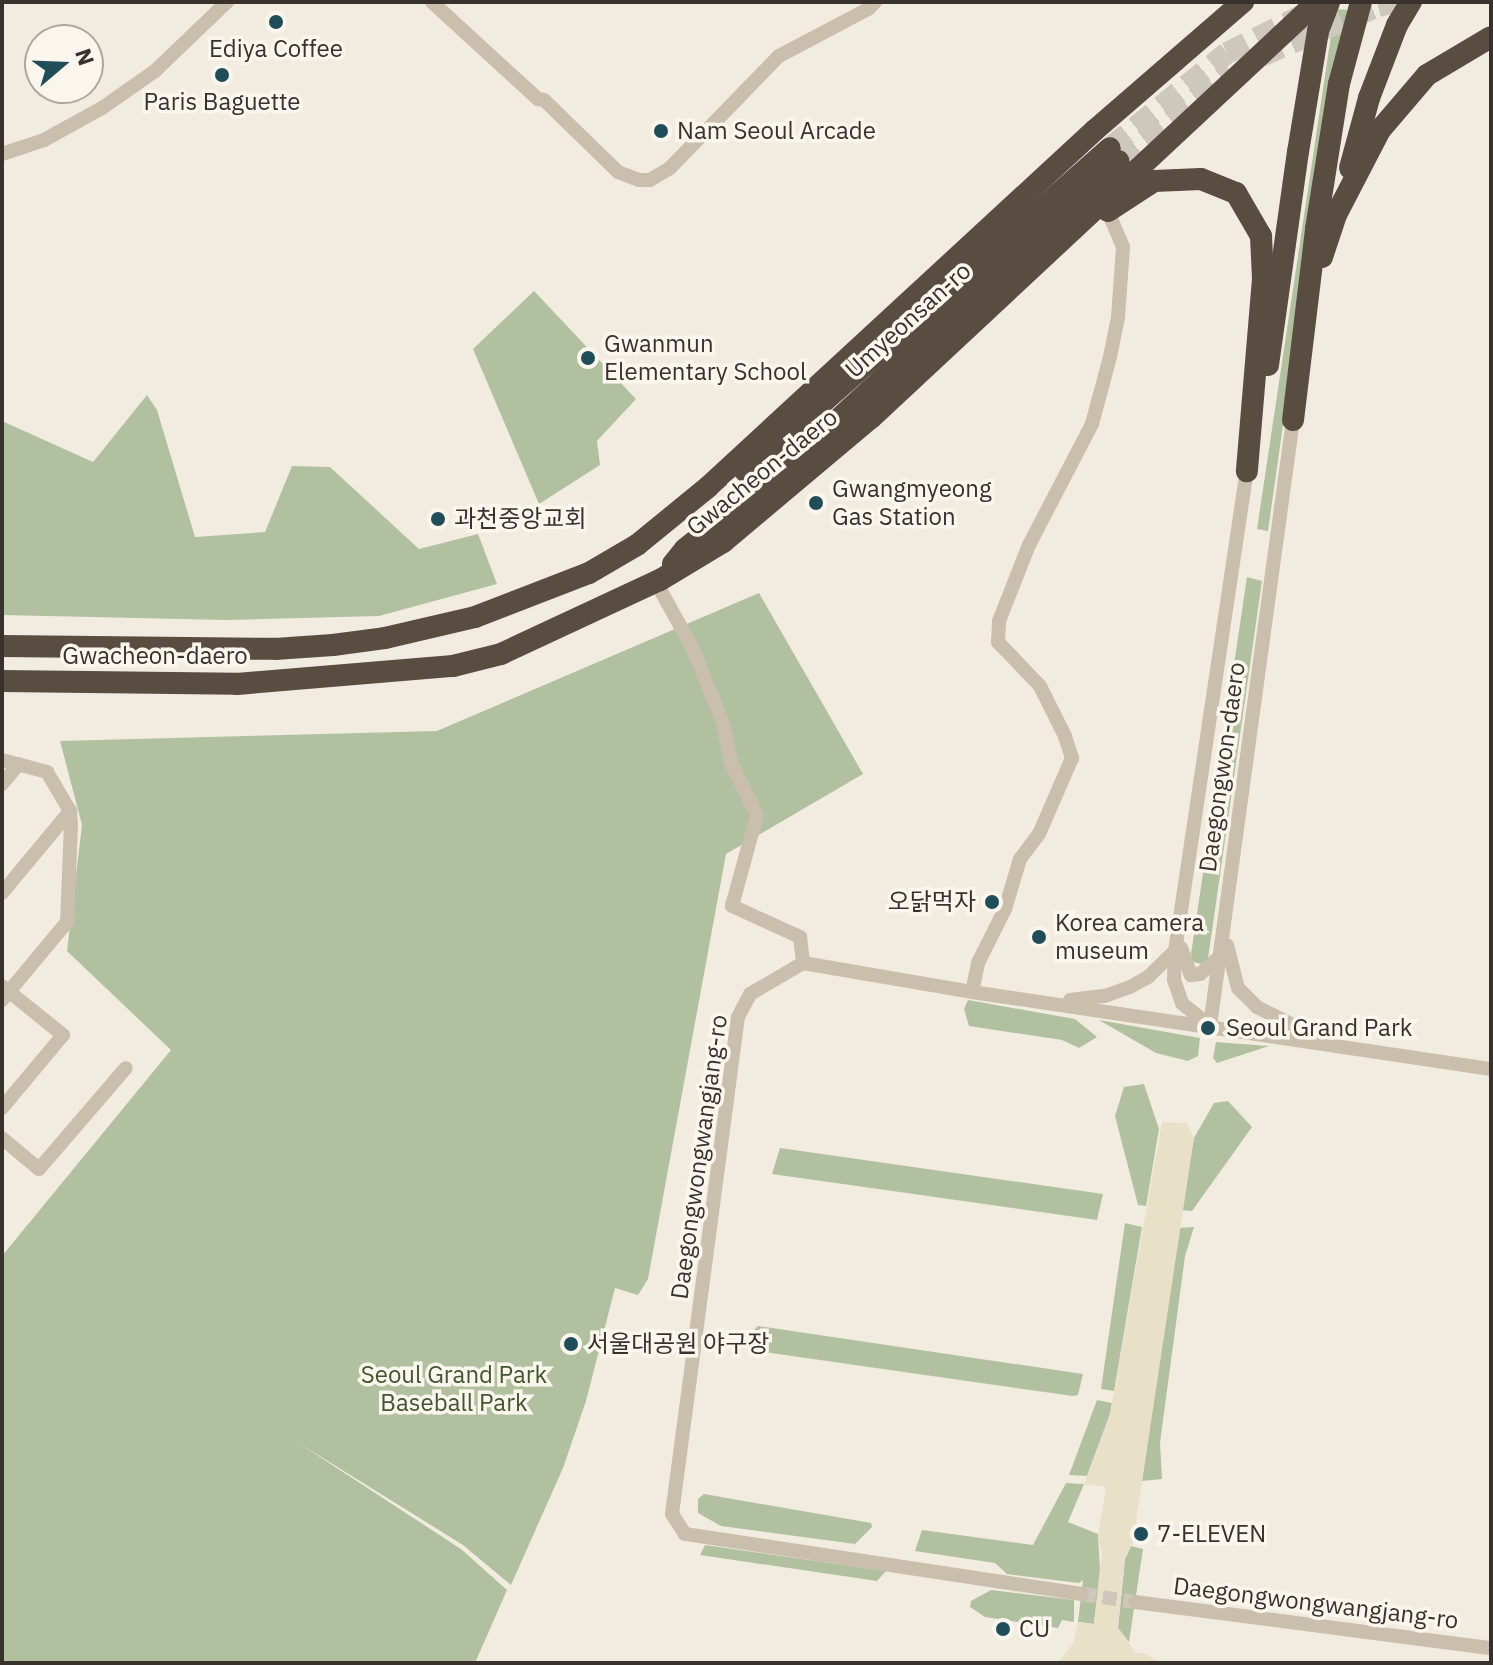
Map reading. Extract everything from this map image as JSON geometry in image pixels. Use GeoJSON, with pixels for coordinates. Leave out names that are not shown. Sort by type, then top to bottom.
{"type":"FeatureCollection","features":[{"type":"Feature","properties":{"kind":"highway","name":"Gwacheon-daero"},"geometry":{"type":"LineString","coordinates":[[2,646],[275,649],[385,638],[475,617],[589,573],[637,545],[708,487],[1083,140],[1243,2]]}},
{"type":"Feature","properties":{"kind":"highway","name":"Gwacheon-daero"},"geometry":{"type":"LineString","coordinates":[[2,681],[237,684],[453,666],[501,654],[658,581],[723,542],[871,418],[1317,2]]}},
{"type":"Feature","properties":{"kind":"highway"},"geometry":{"type":"LineString","coordinates":[[1247,471],[1257,449],[1298,152],[1318,31],[1329,2]]}},
{"type":"Feature","properties":{"kind":"highway"},"geometry":{"type":"LineString","coordinates":[[1293,420],[1339,84],[1361,2]]}},
{"type":"Feature","properties":{"kind":"highway"},"geometry":{"type":"LineString","coordinates":[[1309,292],[1336,215],[1369,98],[1397,25],[1411,2]]}},
{"type":"Feature","properties":{"kind":"highway"},"geometry":{"type":"LineString","coordinates":[[1336,215],[1380,130],[1427,75],[1491,37]]}},
{"type":"Feature","properties":{"kind":"highway","name":"Umyeonsan-ro"},"geometry":{"type":"LineString","coordinates":[[637,545],[675,529],[1115,155],[783,470],[685,549],[658,581]]}},
{"type":"Feature","properties":{"kind":"highway"},"geometry":{"type":"LineString","coordinates":[[1078,225],[1108,211],[1154,181],[1201,179],[1236,193],[1261,236],[1263,279],[1247,471]]}},
{"type":"Feature","properties":{"kind":"street"},"geometry":{"type":"LineString","coordinates":[[2,154],[44,140],[102,108],[155,71],[227,2]]}},
{"type":"Feature","properties":{"kind":"street"},"geometry":{"type":"LineString","coordinates":[[432,2],[538,99],[544,100],[618,172],[630,179],[650,180],[670,168],[767,65],[875,2]]}},
{"type":"Feature","properties":{"kind":"street"},"geometry":{"type":"LineString","coordinates":[[972,992],[978,963],[1005,909],[1020,859],[1039,834],[1072,758],[1065,736],[1040,686],[998,642],[999,621],[1029,545],[1092,424],[1110,357],[1118,317],[1123,247],[1108,211]]}},
{"type":"Feature","properties":{"kind":"street","name":"Daegongwon-daero"},"geometry":{"type":"LineString","coordinates":[[1210,1026],[1293,420]]}},
{"type":"Feature","properties":{"kind":"street","name":"Daegongwon-daero"},"geometry":{"type":"LineString","coordinates":[[1210,1026],[1182,1003],[1174,980],[1175,951],[1247,471]]}},
{"type":"Feature","properties":{"kind":"street"},"geometry":{"type":"LineString","coordinates":[[658,581],[698,661],[723,723],[731,763],[757,815],[732,906],[800,937],[803,963],[972,992],[1491,1069]]}},
{"type":"Feature","properties":{"kind":"street"},"geometry":{"type":"LineString","coordinates":[[2,760],[47,772],[70,811],[67,922],[4,992],[63,1035],[2,1108]]}},
{"type":"Feature","properties":{"kind":"street"},"geometry":{"type":"LineString","coordinates":[[2,784],[19,764]]}},
{"type":"Feature","properties":{"kind":"street"},"geometry":{"type":"LineString","coordinates":[[2,893],[70,811]]}},
{"type":"Feature","properties":{"kind":"street"},"geometry":{"type":"LineString","coordinates":[[1224,914],[1227,956],[1238,988],[1257,1007],[1329,1044]]}},
{"type":"Feature","properties":{"kind":"street"},"geometry":{"type":"LineString","coordinates":[[1177,928],[1183,962],[1191,975],[1200,974],[1221,956]]}},
{"type":"Feature","properties":{"kind":"street"},"geometry":{"type":"LineString","coordinates":[[1044,1002],[1105,996],[1130,987],[1148,977],[1175,951]]}},
{"type":"Feature","properties":{"kind":"street","name":"Daegongwongwangjang-ro"},"geometry":{"type":"LineString","coordinates":[[803,963],[750,994],[738,1017],[672,1514],[685,1534],[1082,1594]]}},
{"type":"Feature","properties":{"kind":"street"},"geometry":{"type":"LineString","coordinates":[[2,1138],[39,1169],[126,1068]]}},
{"type":"Feature","properties":{"kind":"street","name":"Daegongwongwangjang-ro"},"geometry":{"type":"LineString","coordinates":[[1135,1602],[1491,1648]]}},
{"type":"Feature","properties":{"kind":"green space"},"geometry":{"type":"Polygon","coordinates":[[[1335,9],[1349,10],[1304,277],[1268,531],[1257,529],[1335,9]]]}},
{"type":"Feature","properties":{"kind":"green space"},"geometry":{"type":"Polygon","coordinates":[[[534,291],[636,399],[597,441],[600,465],[539,504],[473,349],[534,291]]]}},
{"type":"Feature","properties":{"kind":"green space"},"geometry":{"type":"Polygon","coordinates":[[[147,395],[157,410],[195,537],[265,532],[292,466],[330,467],[419,549],[478,534],[497,584],[379,616],[226,620],[2,615],[2,421],[93,462],[147,395]]]}},
{"type":"Feature","properties":{"kind":"green space"},"geometry":{"type":"Polygon","coordinates":[[[1247,577],[1262,581],[1208,959],[1201,964],[1193,962],[1191,954],[1247,577]]]}},
{"type":"Feature","properties":{"kind":"green space","name":"Seoul Grand Park Baseball Park"},"geometry":{"type":"Polygon","coordinates":[[[759,593],[863,774],[726,854],[648,1279],[638,1295],[615,1288],[586,1401],[563,1468],[511,1585],[463,1545],[297,1442],[461,1549],[507,1590],[475,1663],[2,1663],[2,1256],[171,1050],[67,951],[82,825],[60,741],[437,731],[759,593]]]}},
{"type":"Feature","properties":{"kind":"green space"},"geometry":{"type":"Polygon","coordinates":[[[968,1000],[1075,1019],[1097,1037],[1079,1048],[1062,1040],[969,1026],[964,1009],[968,1000]]]}},
{"type":"Feature","properties":{"kind":"green space"},"geometry":{"type":"Polygon","coordinates":[[[1099,1020],[1200,1038],[1198,1056],[1188,1061],[1156,1053],[1099,1020]]]}},
{"type":"Feature","properties":{"kind":"green space"},"geometry":{"type":"Polygon","coordinates":[[[1216,1042],[1269,1046],[1217,1063],[1213,1058],[1216,1042]]]}},
{"type":"Feature","properties":{"kind":"green space"},"geometry":{"type":"Polygon","coordinates":[[[1144,1084],[1159,1129],[1146,1206],[1138,1205],[1115,1116],[1124,1087],[1144,1084]]]}},
{"type":"Feature","properties":{"kind":"green space"},"geometry":{"type":"Polygon","coordinates":[[[1228,1101],[1252,1127],[1192,1211],[1181,1210],[1194,1138],[1214,1103],[1228,1101]]]}},
{"type":"Feature","properties":{"kind":"green space"},"geometry":{"type":"Polygon","coordinates":[[[780,1148],[1103,1194],[1097,1220],[772,1174],[780,1148]]]}},
{"type":"Feature","properties":{"kind":"green space"},"geometry":{"type":"Polygon","coordinates":[[[1125,1223],[1142,1227],[1114,1391],[1101,1389],[1125,1223]]]}},
{"type":"Feature","properties":{"kind":"green space"},"geometry":{"type":"Polygon","coordinates":[[[1194,1227],[1185,1256],[1160,1443],[1162,1479],[1142,1481],[1178,1228],[1194,1227]]]}},
{"type":"Feature","properties":{"kind":"green space"},"geometry":{"type":"Polygon","coordinates":[[[758,1326],[1083,1374],[1078,1395],[1073,1396],[750,1350],[752,1332],[758,1326]]]}},
{"type":"Feature","properties":{"kind":"green space"},"geometry":{"type":"Polygon","coordinates":[[[1097,1400],[1112,1403],[1087,1476],[1069,1475],[1097,1400]]]}},
{"type":"Feature","properties":{"kind":"green space"},"geometry":{"type":"Polygon","coordinates":[[[1066,1483],[1084,1484],[1068,1522],[1098,1534],[1100,1570],[1094,1624],[1078,1622],[1083,1580],[1079,1583],[1007,1574],[995,1563],[915,1551],[922,1530],[1033,1545],[1066,1483]]]}},
{"type":"Feature","properties":{"kind":"green space"},"geometry":{"type":"Polygon","coordinates":[[[704,1494],[871,1523],[872,1527],[855,1544],[721,1526],[698,1513],[698,1499],[704,1494]]]}},
{"type":"Feature","properties":{"kind":"green space"},"geometry":{"type":"Polygon","coordinates":[[[705,1545],[886,1571],[877,1581],[700,1555],[705,1545]]]}},
{"type":"Feature","properties":{"kind":"green space"},"geometry":{"type":"Polygon","coordinates":[[[1131,1546],[1143,1549],[1129,1642],[1118,1628],[1125,1559],[1131,1546]]]}},
{"type":"Feature","properties":{"kind":"green space"},"geometry":{"type":"Polygon","coordinates":[[[991,1590],[1074,1600],[1074,1622],[1062,1620],[1058,1628],[985,1617],[970,1607],[971,1601],[991,1590]]]}},
{"type":"Feature","properties":{"kind":"shaded area"},"geometry":{"type":"Polygon","coordinates":[[[1162,1122],[1187,1123],[1194,1138],[1133,1541],[1125,1559],[1118,1628],[1136,1653],[1144,1653],[1161,1663],[1057,1663],[1073,1644],[1078,1622],[1094,1624],[1102,1556],[1098,1534],[1106,1487],[1084,1484],[1110,1414],[1162,1122]]]}},
{"type":"Feature","properties":{"kind":"tunnel"},"geometry":{"type":"LineString","coordinates":[[1261,56],[1378,6],[1396,2]]}},
{"type":"Feature","properties":{"kind":"tunnel"},"geometry":{"type":"LineString","coordinates":[[1110,148],[1227,53],[1303,15]]}},
{"type":"Feature","properties":{"kind":"tunnel"},"geometry":{"type":"LineString","coordinates":[[1119,161],[1230,71]]}},
{"type":"Feature","properties":{"kind":"tunnel"},"geometry":{"type":"LineString","coordinates":[[1082,1594],[1135,1602]]}},
{"type":"Feature","properties":{"kind":"place","name":"Ediya Coffee"},"geometry":{"type":"Point","coordinates":[276,22]}},
{"type":"Feature","properties":{"kind":"place","name":"Paris Baguette"},"geometry":{"type":"Point","coordinates":[222,75]}},
{"type":"Feature","properties":{"kind":"place","name":"Nam Seoul Arcade"},"geometry":{"type":"Point","coordinates":[661,131]}},
{"type":"Feature","properties":{"kind":"place","name":"Gwanmun Elementary School"},"geometry":{"type":"Point","coordinates":[588,358]}},
{"type":"Feature","properties":{"kind":"place","name":"Gwangmyeong Gas Station"},"geometry":{"type":"Point","coordinates":[816,503]}},
{"type":"Feature","properties":{"kind":"place","name":"과천중앙교회"},"geometry":{"type":"Point","coordinates":[438,519]}},
{"type":"Feature","properties":{"kind":"place","name":"오닭먹자"},"geometry":{"type":"Point","coordinates":[992,902]}},
{"type":"Feature","properties":{"kind":"place","name":"Korea camera museum"},"geometry":{"type":"Point","coordinates":[1039,937]}},
{"type":"Feature","properties":{"kind":"place","name":"Seoul Grand Park"},"geometry":{"type":"Point","coordinates":[1208,1028]}},
{"type":"Feature","properties":{"kind":"place","name":"서울대공원 야구장"},"geometry":{"type":"Point","coordinates":[571,1344]}},
{"type":"Feature","properties":{"kind":"place","name":"7-ELEVEN"},"geometry":{"type":"Point","coordinates":[1141,1534]}},
{"type":"Feature","properties":{"kind":"place","name":"CU"},"geometry":{"type":"Point","coordinates":[1003,1629]}}]}
